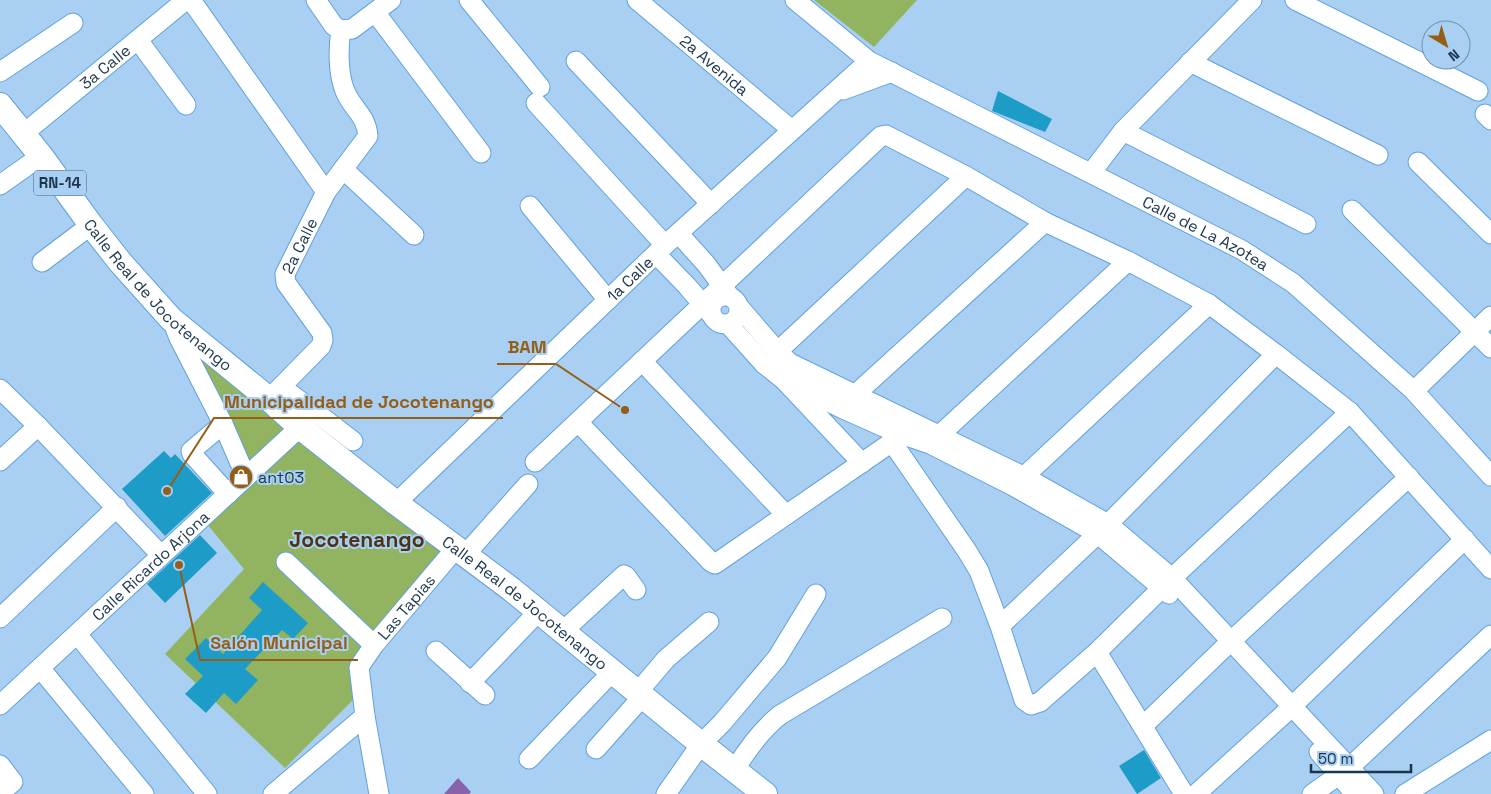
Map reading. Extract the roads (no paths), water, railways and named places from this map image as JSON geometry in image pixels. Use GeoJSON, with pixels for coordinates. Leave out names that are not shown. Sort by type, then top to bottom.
{"type":"FeatureCollection","features":[{"type":"Feature","properties":{"kind":"main road","name":"Calle Real de Jocotenango"},"geometry":{"type":"LineString","coordinates":[[0,105],[41,156],[120,262],[171,319],[275,393],[307,419],[396,504],[539,611],[562,632],[765,794]]}},
{"type":"Feature","properties":{"kind":"street","name":"3a Calle"},"geometry":{"type":"LineString","coordinates":[[24,134],[186,0]]}},
{"type":"Feature","properties":{"kind":"street"},"geometry":{"type":"LineString","coordinates":[[191,0],[326,192]]}},
{"type":"Feature","properties":{"kind":"street"},"geometry":{"type":"LineString","coordinates":[[316,0],[334,26],[341,30],[352,29],[391,0]]}},
{"type":"Feature","properties":{"kind":"street"},"geometry":{"type":"LineString","coordinates":[[469,0],[538,95],[666,244],[716,321],[728,324],[771,358],[790,363],[856,394],[935,439],[1018,481],[1103,529],[1167,583],[1345,771],[1374,794]]}},
{"type":"Feature","properties":{"kind":"street","name":"2a Avenida"},"geometry":{"type":"LineString","coordinates":[[637,0],[792,130]]}},
{"type":"Feature","properties":{"kind":"street","name":"Calle de La Azotea"},"geometry":{"type":"LineString","coordinates":[[795,0],[869,60],[1242,250],[1293,283],[1414,391],[1491,476]]}},
{"type":"Feature","properties":{"kind":"street"},"geometry":{"type":"LineString","coordinates":[[1091,174],[1123,131],[1252,0]]}},
{"type":"Feature","properties":{"kind":"street"},"geometry":{"type":"LineString","coordinates":[[1295,0],[1478,91]]}},
{"type":"Feature","properties":{"kind":"street"},"geometry":{"type":"LineString","coordinates":[[375,12],[482,153]]}},
{"type":"Feature","properties":{"kind":"street"},"geometry":{"type":"LineString","coordinates":[[0,72],[73,23]]}},
{"type":"Feature","properties":{"kind":"street","name":"2a Calle"},"geometry":{"type":"LineString","coordinates":[[275,393],[321,346],[323,340],[322,333],[286,283],[285,274],[326,192],[368,136],[367,126],[362,116],[345,92],[338,49],[341,30]]}},
{"type":"Feature","properties":{"kind":"street"},"geometry":{"type":"LineString","coordinates":[[138,40],[186,105]]}},
{"type":"Feature","properties":{"kind":"street","name":"1a Calle"},"geometry":{"type":"LineString","coordinates":[[396,504],[666,244],[869,60]]}},
{"type":"Feature","properties":{"kind":"street"},"geometry":{"type":"LineString","coordinates":[[576,61],[711,204]]}},
{"type":"Feature","properties":{"kind":"street"},"geometry":{"type":"LineString","coordinates":[[1190,62],[1378,155]]}},
{"type":"Feature","properties":{"kind":"street"},"geometry":{"type":"LineString","coordinates":[[834,92],[892,72]]}},
{"type":"Feature","properties":{"kind":"street"},"geometry":{"type":"LineString","coordinates":[[1123,131],[1306,224]]}},
{"type":"Feature","properties":{"kind":"street"},"geometry":{"type":"LineString","coordinates":[[535,462],[642,362],[707,309],[730,296],[881,136],[886,135],[966,176],[1045,222],[1128,261],[1209,304],[1350,412],[1491,569]]}},
{"type":"Feature","properties":{"kind":"street"},"geometry":{"type":"LineString","coordinates":[[0,185],[41,156]]}},
{"type":"Feature","properties":{"kind":"street"},"geometry":{"type":"LineString","coordinates":[[1418,162],[1491,234]]}},
{"type":"Feature","properties":{"kind":"street"},"geometry":{"type":"LineString","coordinates":[[343,169],[414,234]]}},
{"type":"Feature","properties":{"kind":"street"},"geometry":{"type":"LineString","coordinates":[[771,358],[966,176]]}},
{"type":"Feature","properties":{"kind":"street"},"geometry":{"type":"LineString","coordinates":[[530,206],[608,300]]}},
{"type":"Feature","properties":{"kind":"street"},"geometry":{"type":"LineString","coordinates":[[1352,210],[1491,348]]}},
{"type":"Feature","properties":{"kind":"street"},"geometry":{"type":"LineString","coordinates":[[841,408],[1045,222]]}},
{"type":"Feature","properties":{"kind":"street"},"geometry":{"type":"LineString","coordinates":[[42,262],[91,225]]}},
{"type":"Feature","properties":{"kind":"street"},"geometry":{"type":"LineString","coordinates":[[666,244],[706,264],[730,296],[784,380],[862,463]]}},
{"type":"Feature","properties":{"kind":"street"},"geometry":{"type":"LineString","coordinates":[[784,380],[894,437],[935,439],[1128,261]]}},
{"type":"Feature","properties":{"kind":"street"},"geometry":{"type":"LineString","coordinates":[[728,324],[736,320],[739,312],[730,296]]}},
{"type":"Feature","properties":{"kind":"street"},"geometry":{"type":"LineString","coordinates":[[1018,481],[1209,304]]}},
{"type":"Feature","properties":{"kind":"street"},"geometry":{"type":"LineString","coordinates":[[1414,391],[1491,316]]}},
{"type":"Feature","properties":{"kind":"street"},"geometry":{"type":"LineString","coordinates":[[171,319],[223,424],[246,477]]}},
{"type":"Feature","properties":{"kind":"street"},"geometry":{"type":"LineString","coordinates":[[1000,626],[1103,529],[1276,354]]}},
{"type":"Feature","properties":{"kind":"street"},"geometry":{"type":"LineString","coordinates":[[642,362],[786,515]]}},
{"type":"Feature","properties":{"kind":"street"},"geometry":{"type":"LineString","coordinates":[[0,389],[162,555]]}},
{"type":"Feature","properties":{"kind":"street"},"geometry":{"type":"LineString","coordinates":[[894,437],[978,571],[1000,626],[1024,700],[1031,705],[1040,702],[1097,652],[1167,583],[1350,412]]}},
{"type":"Feature","properties":{"kind":"street"},"geometry":{"type":"LineString","coordinates":[[307,419],[353,441]]}},
{"type":"Feature","properties":{"kind":"street","name":"Calle Ricardo Arjona"},"geometry":{"type":"LineString","coordinates":[[0,705],[307,419]]}},
{"type":"Feature","properties":{"kind":"street"},"geometry":{"type":"LineString","coordinates":[[578,422],[710,562],[715,564],[862,463],[894,437]]}},
{"type":"Feature","properties":{"kind":"street"},"geometry":{"type":"LineString","coordinates":[[223,424],[191,451],[228,494]]}},
{"type":"Feature","properties":{"kind":"street"},"geometry":{"type":"LineString","coordinates":[[0,462],[38,426]]}},
{"type":"Feature","properties":{"kind":"street"},"geometry":{"type":"LineString","coordinates":[[1143,726],[1226,646],[1409,477]]}},
{"type":"Feature","properties":{"kind":"street","name":"Las Tapias"},"geometry":{"type":"LineString","coordinates":[[365,716],[359,667],[374,645],[460,552],[528,484]]}},
{"type":"Feature","properties":{"kind":"street"},"geometry":{"type":"LineString","coordinates":[[0,618],[117,507]]}},
{"type":"Feature","properties":{"kind":"street"},"geometry":{"type":"LineString","coordinates":[[1196,794],[1288,710],[1465,539]]}},
{"type":"Feature","properties":{"kind":"street"},"geometry":{"type":"LineString","coordinates":[[286,562],[374,645]]}},
{"type":"Feature","properties":{"kind":"street"},"geometry":{"type":"LineString","coordinates":[[562,632],[624,575],[636,590]]}},
{"type":"Feature","properties":{"kind":"street"},"geometry":{"type":"LineString","coordinates":[[666,794],[701,744],[722,723],[777,658],[816,594]]}},
{"type":"Feature","properties":{"kind":"street"},"geometry":{"type":"LineString","coordinates":[[470,683],[539,611]]}},
{"type":"Feature","properties":{"kind":"street"},"geometry":{"type":"LineString","coordinates":[[734,771],[746,751],[774,720],[942,618]]}},
{"type":"Feature","properties":{"kind":"street"},"geometry":{"type":"LineString","coordinates":[[596,749],[666,659],[709,622]]}},
{"type":"Feature","properties":{"kind":"street"},"geometry":{"type":"LineString","coordinates":[[77,634],[206,794]]}},
{"type":"Feature","properties":{"kind":"street"},"geometry":{"type":"LineString","coordinates":[[1312,794],[1345,771],[1491,635]]}},
{"type":"Feature","properties":{"kind":"street"},"geometry":{"type":"LineString","coordinates":[[436,651],[485,695]]}},
{"type":"Feature","properties":{"kind":"street"},"geometry":{"type":"LineString","coordinates":[[1097,652],[1184,794]]}},
{"type":"Feature","properties":{"kind":"street"},"geometry":{"type":"LineString","coordinates":[[40,668],[144,794]]}},
{"type":"Feature","properties":{"kind":"street"},"geometry":{"type":"LineString","coordinates":[[529,759],[613,671]]}},
{"type":"Feature","properties":{"kind":"street"},"geometry":{"type":"LineString","coordinates":[[273,794],[365,716]]}},
{"type":"Feature","properties":{"kind":"street"},"geometry":{"type":"LineString","coordinates":[[365,716],[379,794]]}},
{"type":"Feature","properties":{"kind":"street"},"geometry":{"type":"LineString","coordinates":[[1405,794],[1491,740]]}},
{"type":"Feature","properties":{"kind":"street"},"geometry":{"type":"LineString","coordinates":[[0,765],[13,782],[0,794]]}},
{"type":"Feature","properties":{"kind":"street"},"geometry":{"type":"LineString","coordinates":[[1345,771],[1356,794]]}},
{"type":"Feature","properties":{"kind":"place","name":"BAM"},"geometry":{"type":"Point","coordinates":[625,410]}},
{"type":"Feature","properties":{"kind":"place","name":"ant03"},"geometry":{"type":"Point","coordinates":[241,477]}},
{"type":"Feature","properties":{"kind":"place","name":"Municipalidad de Jocotenango"},"geometry":{"type":"Point","coordinates":[167,491]}},
{"type":"Feature","properties":{"kind":"place","name":"Salón Municipal"},"geometry":{"type":"Point","coordinates":[179,565]}},
{"type":"Feature","properties":{"kind":"district","name":"Jocotenango"},"geometry":{"type":"Point","coordinates":[357,540]}}]}
